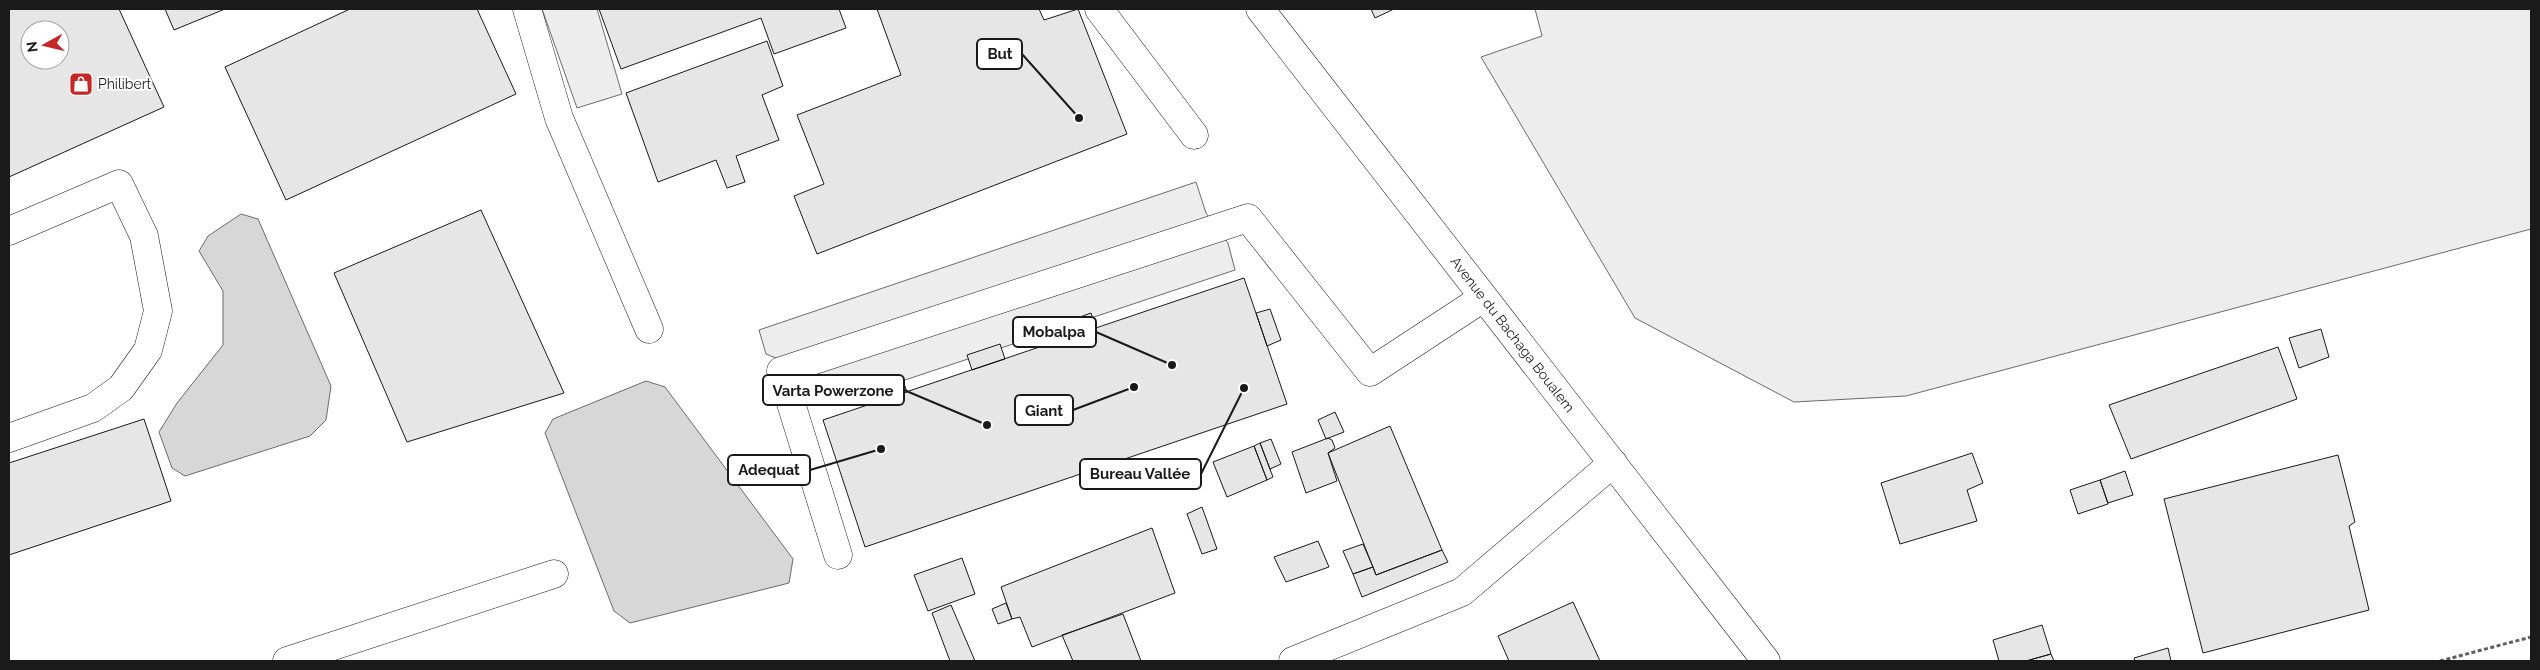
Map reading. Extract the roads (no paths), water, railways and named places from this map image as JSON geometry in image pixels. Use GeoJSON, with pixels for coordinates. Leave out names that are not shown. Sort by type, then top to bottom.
{"type":"FeatureCollection","features":[{"type":"Feature","properties":{"kind":"main road"},"geometry":{"type":"LineString","coordinates":[[527,9],[559,118],[649,329]]}},
{"type":"Feature","properties":{"kind":"main road"},"geometry":{"type":"LineString","coordinates":[[1099,9],[1194,136]]}},
{"type":"Feature","properties":{"kind":"main road","name":"Avenue du Bachaga Boualem"},"geometry":{"type":"LineString","coordinates":[[1260,9],[1766,661]]}},
{"type":"Feature","properties":{"kind":"main road"},"geometry":{"type":"LineString","coordinates":[[9,231],[119,184],[144,236],[158,311],[148,350],[121,388],[93,408],[9,438]]}},
{"type":"Feature","properties":{"kind":"main road"},"geometry":{"type":"LineString","coordinates":[[838,555],[781,371],[1248,218],[1370,372],[1483,298]]}},
{"type":"Feature","properties":{"kind":"main road"},"geometry":{"type":"LineString","coordinates":[[1293,661],[1462,592],[1613,464]]}},
{"type":"Feature","properties":{"kind":"main road"},"geometry":{"type":"LineString","coordinates":[[288,661],[554,574]]}},
{"type":"Feature","properties":{"kind":"place","name":"Philibert"},"geometry":{"type":"Point","coordinates":[81,84]}},
{"type":"Feature","properties":{"kind":"place","name":"But"},"geometry":{"type":"Point","coordinates":[1079,118]}},
{"type":"Feature","properties":{"kind":"place","name":"Mobalpa"},"geometry":{"type":"Point","coordinates":[1172,365]}},
{"type":"Feature","properties":{"kind":"place","name":"Giant"},"geometry":{"type":"Point","coordinates":[1134,387]}},
{"type":"Feature","properties":{"kind":"place","name":"Bureau Vallée"},"geometry":{"type":"Point","coordinates":[1244,388]}},
{"type":"Feature","properties":{"kind":"place","name":"Varta Powerzone"},"geometry":{"type":"Point","coordinates":[987,425]}},
{"type":"Feature","properties":{"kind":"place","name":"Adequat"},"geometry":{"type":"Point","coordinates":[881,449]}}]}
